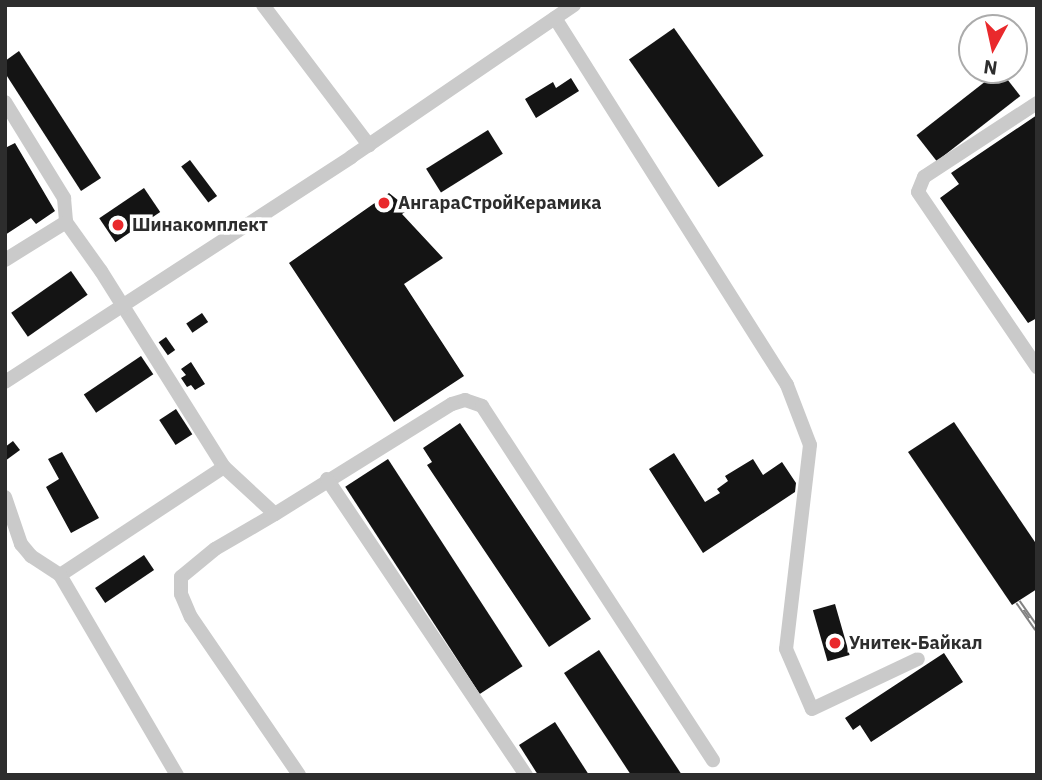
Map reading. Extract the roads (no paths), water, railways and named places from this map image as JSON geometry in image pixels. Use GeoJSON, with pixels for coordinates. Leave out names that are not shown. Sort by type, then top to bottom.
{"type":"FeatureCollection","features":[{"type":"Feature","properties":{"kind":"street"},"geometry":{"type":"LineString","coordinates":[[263,5],[369,145]]}},
{"type":"Feature","properties":{"kind":"street"},"geometry":{"type":"LineString","coordinates":[[5,382],[369,145],[575,5]]}},
{"type":"Feature","properties":{"kind":"street"},"geometry":{"type":"LineString","coordinates":[[555,18],[787,385],[810,445],[786,649],[812,709],[918,659]]}},
{"type":"Feature","properties":{"kind":"street"},"geometry":{"type":"LineString","coordinates":[[5,102],[64,198],[65,222],[123,305],[224,467],[275,514]]}},
{"type":"Feature","properties":{"kind":"street"},"geometry":{"type":"LineString","coordinates":[[1037,103],[925,177],[918,192],[1037,367]]}},
{"type":"Feature","properties":{"kind":"street"},"geometry":{"type":"LineString","coordinates":[[5,260],[65,222]]}},
{"type":"Feature","properties":{"kind":"street"},"geometry":{"type":"LineString","coordinates":[[292,772],[191,617],[181,594],[181,577],[215,549],[275,514],[327,479],[452,404],[465,400],[482,406],[713,760]]}},
{"type":"Feature","properties":{"kind":"street"},"geometry":{"type":"LineString","coordinates":[[60,575],[224,467]]}},
{"type":"Feature","properties":{"kind":"street"},"geometry":{"type":"LineString","coordinates":[[327,479],[526,775]]}},
{"type":"Feature","properties":{"kind":"street"},"geometry":{"type":"LineString","coordinates":[[5,497],[21,544],[31,556],[60,575],[177,775]]}},
{"type":"Feature","properties":{"kind":"railway"},"geometry":{"type":"LineString","coordinates":[[1018,602],[1037,629]]}},
{"type":"Feature","properties":{"kind":"place","name":"АнгараСтройКерамика"},"geometry":{"type":"Point","coordinates":[384,203]}},
{"type":"Feature","properties":{"kind":"place","name":"Шинакомплект"},"geometry":{"type":"Point","coordinates":[118,225]}},
{"type":"Feature","properties":{"kind":"place","name":"Унитек-Байкал"},"geometry":{"type":"Point","coordinates":[835,643]}}]}
